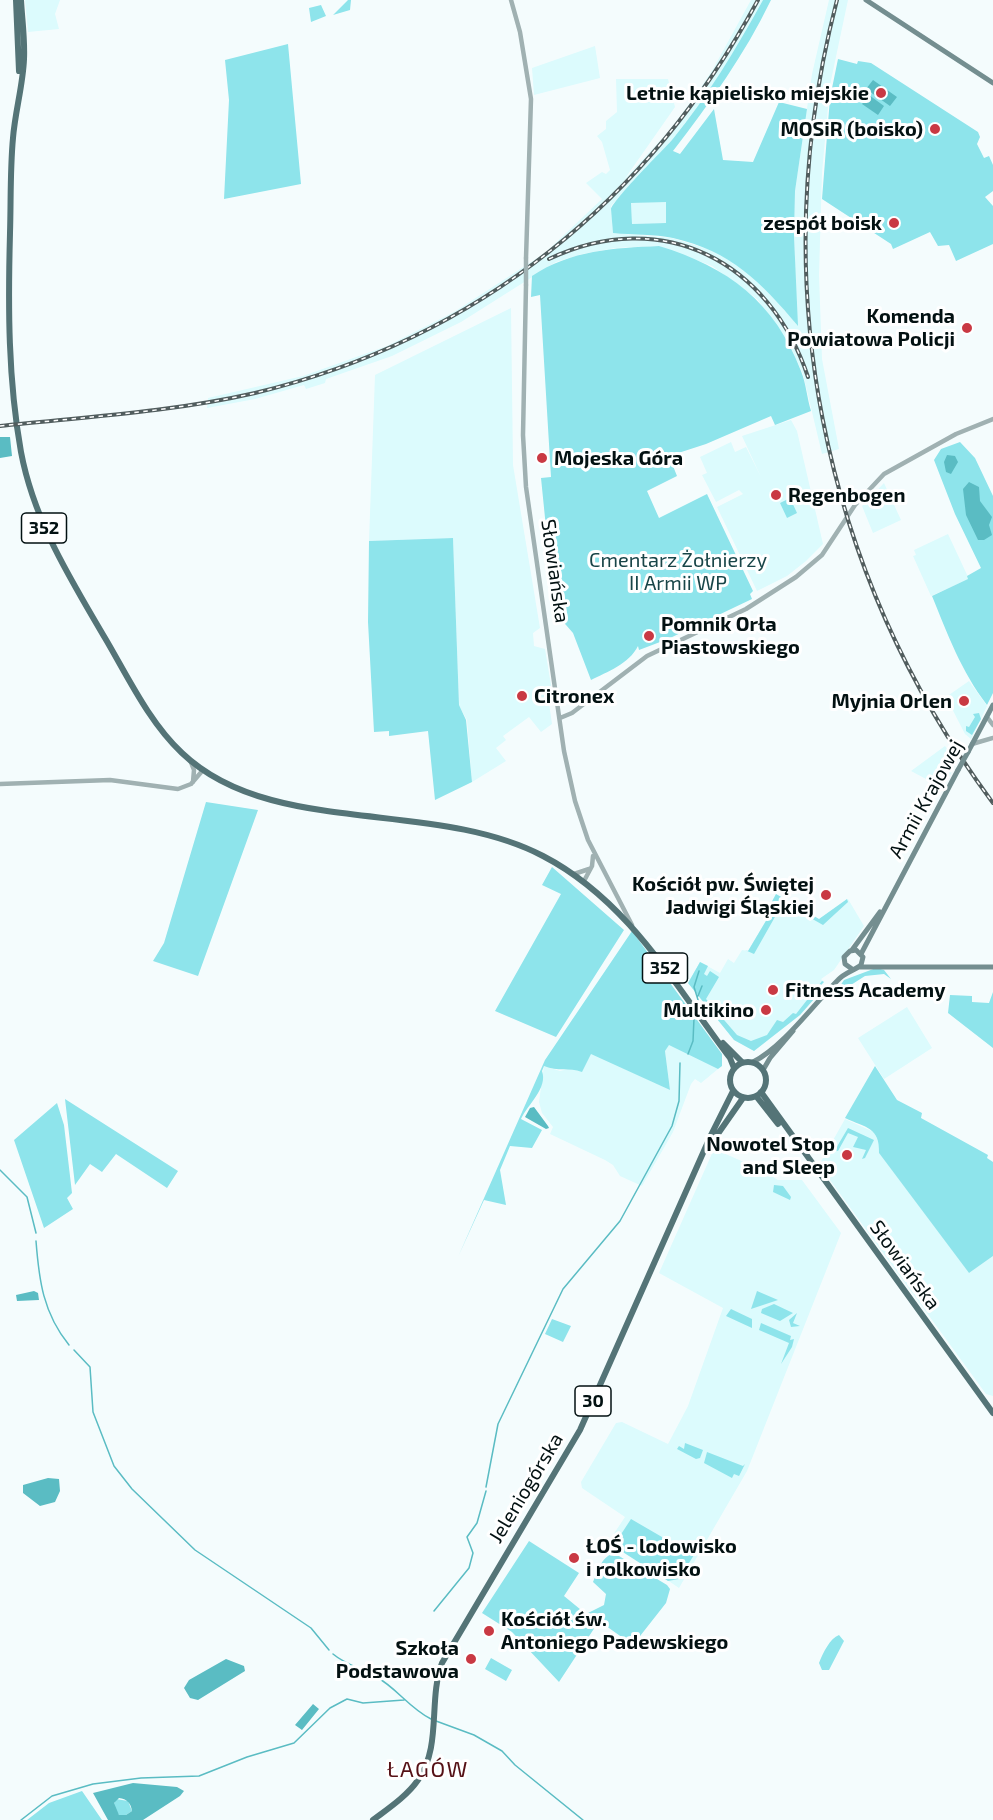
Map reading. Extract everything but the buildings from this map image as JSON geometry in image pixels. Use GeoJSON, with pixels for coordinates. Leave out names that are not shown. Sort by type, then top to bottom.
{"type":"FeatureCollection","features":[{"type":"Feature","properties":{"kind":"main road","name":"352"},"geometry":{"type":"LineString","coordinates":[[16,0],[20,88]]}},
{"type":"Feature","properties":{"kind":"main road","name":"352"},"geometry":{"type":"LineString","coordinates":[[21,0],[24,53],[12,154],[8,336],[17,424],[26,476],[44,529],[63,567],[152,717],[171,742],[190,760],[232,788],[263,799],[478,831],[528,849],[573,874],[584,881],[633,926],[696,1010],[730,1058],[734,1068]]}},
{"type":"Feature","properties":{"kind":"main road"},"geometry":{"type":"LineString","coordinates":[[866,0],[993,83]]}},
{"type":"Feature","properties":{"kind":"main road","name":"Armii Krajowej"},"geometry":{"type":"LineString","coordinates":[[862,955],[885,906],[993,705]]}},
{"type":"Feature","properties":{"kind":"main road","name":"Armii Krajowej"},"geometry":{"type":"LineString","coordinates":[[852,950],[885,906]]}},
{"type":"Feature","properties":{"kind":"main road"},"geometry":{"type":"LineString","coordinates":[[838,980],[845,964],[846,954],[852,950],[880,965]]}},
{"type":"Feature","properties":{"kind":"main road"},"geometry":{"type":"LineString","coordinates":[[860,967],[862,955]]}},
{"type":"Feature","properties":{"kind":"main road"},"geometry":{"type":"LineString","coordinates":[[845,964],[852,969]]}},
{"type":"Feature","properties":{"kind":"main road"},"geometry":{"type":"LineString","coordinates":[[763,1070],[803,1018],[838,980],[852,969],[880,965],[993,967]]}},
{"type":"Feature","properties":{"kind":"main road","name":"352"},"geometry":{"type":"LineString","coordinates":[[696,1010],[742,1062]]}},
{"type":"Feature","properties":{"kind":"main road"},"geometry":{"type":"LineString","coordinates":[[734,1068],[742,1062],[753,1062],[762,1057],[803,1018]]}},
{"type":"Feature","properties":{"kind":"main road"},"geometry":{"type":"LineString","coordinates":[[733,1091],[743,1098],[758,1094],[766,1083],[763,1070],[753,1062]]}},
{"type":"Feature","properties":{"kind":"main road","name":"30"},"geometry":{"type":"LineString","coordinates":[[733,1091],[729,1080],[734,1068]]}},
{"type":"Feature","properties":{"kind":"main road","name":"Jeleniogórska"},"geometry":{"type":"LineString","coordinates":[[373,1820],[405,1795],[419,1779],[429,1760],[435,1688],[442,1662],[575,1439],[733,1091]]}},
{"type":"Feature","properties":{"kind":"main road","name":"Słowiańska"},"geometry":{"type":"LineString","coordinates":[[758,1094],[993,1413]]}},
{"type":"Feature","properties":{"kind":"main road","name":"Jeleniogórska"},"geometry":{"type":"LineString","coordinates":[[701,1159],[743,1098]]}},
{"type":"Feature","properties":{"kind":"street","name":"Słowiańska"},"geometry":{"type":"LineString","coordinates":[[511,0],[520,32],[531,99],[523,435],[526,487],[573,794],[593,853],[591,867],[584,881]]}},
{"type":"Feature","properties":{"kind":"street"},"geometry":{"type":"LineString","coordinates":[[560,718],[572,712],[647,656],[746,609],[791,581],[822,555],[855,505],[884,474],[956,434],[993,419]]}},
{"type":"Feature","properties":{"kind":"street"},"geometry":{"type":"LineString","coordinates":[[987,717],[993,724]]}},
{"type":"Feature","properties":{"kind":"street"},"geometry":{"type":"LineString","coordinates":[[972,744],[993,738]]}},
{"type":"Feature","properties":{"kind":"street"},"geometry":{"type":"LineString","coordinates":[[190,760],[194,770],[193,782]]}},
{"type":"Feature","properties":{"kind":"street"},"geometry":{"type":"LineString","coordinates":[[0,784],[110,780],[174,789],[184,788],[193,782],[203,770]]}},
{"type":"Feature","properties":{"kind":"street"},"geometry":{"type":"LineString","coordinates":[[593,853],[633,926]]}},
{"type":"Feature","properties":{"kind":"street"},"geometry":{"type":"LineString","coordinates":[[573,874],[591,867]]}},
{"type":"Feature","properties":{"kind":"shaded area"},"geometry":{"type":"Polygon","coordinates":[[[25,0],[60,0],[55,14],[59,29],[28,32],[25,0]]]}},
{"type":"Feature","properties":{"kind":"shaded area"},"geometry":{"type":"Polygon","coordinates":[[[751,0],[763,0],[725,67],[672,140],[611,206],[613,233],[672,238],[711,250],[743,268],[765,287],[797,325],[795,191],[812,74],[829,0],[848,0],[830,85],[822,173],[819,275],[822,359],[839,449],[822,454],[803,374],[788,341],[757,299],[712,266],[659,246],[615,248],[556,262],[461,322],[392,356],[326,379],[325,383],[306,389],[304,385],[255,399],[207,408],[208,398],[303,376],[387,346],[454,312],[545,253],[602,199],[586,183],[602,172],[606,174],[610,170],[602,142],[597,136],[606,129],[606,121],[617,112],[616,79],[668,79],[675,107],[624,180],[669,131],[696,95],[751,0]]]}},
{"type":"Feature","properties":{"kind":"shaded area"},"geometry":{"type":"Polygon","coordinates":[[[595,46],[600,78],[534,95],[532,68],[595,46]]]}},
{"type":"Feature","properties":{"kind":"shaded area","name":"Letnie kąpielisko miejskie"},"geometry":{"type":"Polygon","coordinates":[[[873,80],[897,97],[890,106],[866,89],[873,80]]]}},
{"type":"Feature","properties":{"kind":"shaded area"},"geometry":{"type":"Polygon","coordinates":[[[869,95],[884,106],[878,115],[862,104],[869,95]]]}},
{"type":"Feature","properties":{"kind":"shaded area"},"geometry":{"type":"Polygon","coordinates":[[[666,201],[667,223],[632,224],[631,203],[666,201]]]}},
{"type":"Feature","properties":{"kind":"shaded area","name":"Citronex"},"geometry":{"type":"Polygon","coordinates":[[[511,308],[513,465],[540,628],[533,633],[534,646],[545,649],[552,691],[552,702],[549,703],[552,724],[541,732],[529,717],[503,736],[506,740],[496,748],[506,761],[472,782],[467,720],[459,706],[453,538],[369,541],[375,375],[511,308]]]}},
{"type":"Feature","properties":{"kind":"shaded area","name":"Regenbogen"},"geometry":{"type":"Polygon","coordinates":[[[791,420],[797,431],[823,544],[787,576],[757,591],[717,507],[743,494],[739,490],[716,502],[702,475],[707,473],[700,457],[731,442],[735,452],[746,447],[761,477],[742,436],[791,420]]]}},
{"type":"Feature","properties":{"kind":"shaded area"},"geometry":{"type":"Polygon","coordinates":[[[0,437],[10,437],[12,456],[0,458],[0,437]]]}},
{"type":"Feature","properties":{"kind":"shaded area"},"geometry":{"type":"Polygon","coordinates":[[[947,455],[955,456],[958,462],[951,474],[946,472],[944,462],[947,455]]]}},
{"type":"Feature","properties":{"kind":"shaded area"},"geometry":{"type":"Polygon","coordinates":[[[969,482],[979,487],[980,501],[992,517],[989,525],[992,535],[984,540],[978,540],[966,515],[963,489],[969,482]]]}},
{"type":"Feature","properties":{"kind":"shaded area"},"geometry":{"type":"Polygon","coordinates":[[[884,483],[901,520],[873,533],[862,506],[884,483]]]}},
{"type":"Feature","properties":{"kind":"shaded area"},"geometry":{"type":"Polygon","coordinates":[[[948,534],[969,579],[931,596],[913,556],[916,555],[914,550],[948,534]]]}},
{"type":"Feature","properties":{"kind":"shaded area"},"geometry":{"type":"Polygon","coordinates":[[[969,681],[987,706],[971,739],[965,734],[946,697],[969,681]]]}},
{"type":"Feature","properties":{"kind":"shaded area"},"geometry":{"type":"Polygon","coordinates":[[[945,746],[957,762],[943,788],[911,771],[945,746]]]}},
{"type":"Feature","properties":{"kind":"shaded area"},"geometry":{"type":"Polygon","coordinates":[[[776,894],[819,919],[848,899],[864,926],[834,970],[821,979],[824,982],[818,988],[822,990],[800,1015],[754,1051],[734,1040],[688,983],[700,962],[720,973],[728,959],[734,963],[742,950],[748,951],[770,914],[769,907],[776,894]]]}},
{"type":"Feature","properties":{"kind":"shaded area"},"geometry":{"type":"Polygon","coordinates":[[[907,1007],[932,1048],[884,1079],[858,1038],[907,1007]]]}},
{"type":"Feature","properties":{"kind":"shaded area"},"geometry":{"type":"Polygon","coordinates":[[[669,1044],[718,1069],[701,1083],[695,1079],[691,1084],[673,1132],[642,1186],[620,1176],[613,1165],[605,1160],[550,1134],[553,1127],[542,1113],[539,1102],[544,1066],[560,1071],[572,1068],[591,1053],[670,1090],[665,1051],[669,1044]]]}},
{"type":"Feature","properties":{"kind":"shaded area"},"geometry":{"type":"Polygon","coordinates":[[[534,1107],[549,1128],[546,1129],[525,1117],[530,1108],[534,1107]]]}},
{"type":"Feature","properties":{"kind":"shaded area"},"geometry":{"type":"Polygon","coordinates":[[[845,1119],[876,1133],[879,1138],[879,1153],[969,1273],[993,1256],[993,1396],[986,1394],[819,1165],[845,1119]]]}},
{"type":"Feature","properties":{"kind":"shaded area"},"geometry":{"type":"Polygon","coordinates":[[[714,1149],[760,1169],[778,1180],[802,1180],[841,1233],[747,1471],[679,1588],[609,1541],[625,1517],[582,1488],[581,1482],[616,1423],[622,1422],[668,1444],[688,1406],[723,1308],[659,1273],[714,1149]]]}},
{"type":"Feature","properties":{"kind":"shaded area"},"geometry":{"type":"Polygon","coordinates":[[[34,1291],[38,1293],[39,1300],[17,1301],[16,1295],[34,1291]]]}},
{"type":"Feature","properties":{"kind":"shaded area"},"geometry":{"type":"Polygon","coordinates":[[[48,1478],[59,1479],[60,1491],[55,1502],[40,1506],[23,1493],[23,1485],[48,1478]]]}},
{"type":"Feature","properties":{"kind":"shaded area"},"geometry":{"type":"Polygon","coordinates":[[[226,1659],[244,1666],[245,1671],[198,1700],[190,1698],[184,1688],[189,1680],[226,1659]]]}},
{"type":"Feature","properties":{"kind":"shaded area"},"geometry":{"type":"Polygon","coordinates":[[[313,1704],[319,1709],[302,1730],[295,1725],[313,1704]]]}},
{"type":"Feature","properties":{"kind":"shaded area"},"geometry":{"type":"Polygon","coordinates":[[[133,1783],[177,1787],[184,1791],[143,1820],[108,1820],[93,1793],[133,1783]],[[119,1798],[114,1803],[119,1815],[126,1815],[132,1811],[128,1802],[119,1798]]]}},
{"type":"Feature","properties":{"kind":"green space"},"geometry":{"type":"Polygon","coordinates":[[[348,0],[351,0],[350,10],[333,15],[348,0]]]}},
{"type":"Feature","properties":{"kind":"green space"},"geometry":{"type":"Polygon","coordinates":[[[763,0],[771,0],[726,78],[673,151],[680,154],[714,109],[723,160],[753,162],[779,102],[807,109],[795,191],[794,236],[798,326],[757,282],[743,270],[712,251],[673,238],[613,233],[611,209],[614,204],[672,140],[698,106],[763,0]],[[666,202],[631,203],[632,224],[666,223],[666,202]]]}},
{"type":"Feature","properties":{"kind":"green space"},"geometry":{"type":"Polygon","coordinates":[[[321,5],[326,16],[311,22],[309,8],[321,5]]]}},
{"type":"Feature","properties":{"kind":"green space"},"geometry":{"type":"Polygon","coordinates":[[[288,44],[301,184],[224,199],[229,100],[225,60],[288,44]]]}},
{"type":"Feature","properties":{"kind":"green space"},"geometry":{"type":"Polygon","coordinates":[[[838,59],[857,64],[858,61],[871,63],[978,132],[980,137],[977,144],[984,158],[989,156],[993,165],[993,191],[985,197],[993,206],[993,244],[956,261],[949,245],[938,246],[930,232],[893,249],[891,244],[822,199],[830,98],[838,59]]]}},
{"type":"Feature","properties":{"kind":"green space","name":"Cmentarz Żołnierzy II Armii WP"},"geometry":{"type":"Polygon","coordinates":[[[659,246],[707,265],[746,290],[763,307],[778,325],[790,347],[803,376],[811,411],[775,425],[771,416],[706,444],[669,456],[677,476],[647,491],[659,518],[707,494],[753,591],[750,594],[752,599],[668,639],[639,650],[638,646],[623,663],[591,680],[573,633],[559,617],[555,617],[541,478],[551,477],[540,295],[531,297],[532,276],[562,261],[593,252],[659,246]]]}},
{"type":"Feature","properties":{"kind":"green space"},"geometry":{"type":"Polygon","coordinates":[[[960,442],[975,458],[993,496],[993,693],[987,705],[962,666],[932,596],[968,579],[967,576],[981,568],[955,514],[934,460],[941,449],[960,442]]]}},
{"type":"Feature","properties":{"kind":"green space"},"geometry":{"type":"Polygon","coordinates":[[[790,498],[797,513],[787,518],[780,503],[790,498]]]}},
{"type":"Feature","properties":{"kind":"green space"},"geometry":{"type":"Polygon","coordinates":[[[453,538],[459,705],[466,720],[472,782],[435,800],[428,731],[389,736],[389,731],[374,732],[368,622],[369,541],[453,538]]]}},
{"type":"Feature","properties":{"kind":"green space"},"geometry":{"type":"Polygon","coordinates":[[[979,713],[981,719],[972,735],[966,731],[966,726],[969,727],[975,717],[973,714],[979,713]]]}},
{"type":"Feature","properties":{"kind":"green space"},"geometry":{"type":"Polygon","coordinates":[[[206,802],[258,810],[198,976],[153,961],[164,943],[206,802]]]}},
{"type":"Feature","properties":{"kind":"green space"},"geometry":{"type":"Polygon","coordinates":[[[552,867],[624,930],[556,1037],[495,1011],[561,894],[542,885],[552,867]]]}},
{"type":"Feature","properties":{"kind":"green space"},"geometry":{"type":"Polygon","coordinates":[[[776,894],[819,919],[847,899],[848,902],[823,925],[786,904],[785,911],[780,908],[754,954],[745,950],[748,951],[770,914],[769,907],[776,894]]]}},
{"type":"Feature","properties":{"kind":"green space"},"geometry":{"type":"Polygon","coordinates":[[[632,931],[722,1054],[722,1066],[718,1069],[669,1045],[665,1051],[670,1090],[591,1054],[582,1072],[544,1066],[540,1090],[521,1119],[542,1130],[532,1148],[510,1146],[500,1170],[506,1205],[484,1200],[458,1257],[545,1060],[632,931]]]}},
{"type":"Feature","properties":{"kind":"green space"},"geometry":{"type":"Polygon","coordinates":[[[700,962],[708,966],[704,974],[707,976],[710,971],[719,977],[706,999],[737,1035],[751,1041],[767,1035],[777,1020],[783,1022],[793,1013],[796,1014],[822,981],[824,982],[818,988],[822,990],[800,1015],[754,1051],[734,1040],[688,983],[700,962]]]}},
{"type":"Feature","properties":{"kind":"green space"},"geometry":{"type":"Polygon","coordinates":[[[876,968],[884,970],[891,979],[884,974],[865,976],[843,990],[840,986],[844,980],[876,968]]]}},
{"type":"Feature","properties":{"kind":"green space"},"geometry":{"type":"Polygon","coordinates":[[[993,992],[993,1048],[948,1013],[950,995],[972,996],[972,1002],[989,1003],[993,992]]]}},
{"type":"Feature","properties":{"kind":"green space"},"geometry":{"type":"Polygon","coordinates":[[[875,1066],[897,1100],[922,1113],[921,1118],[988,1155],[987,1158],[993,1162],[993,1256],[969,1273],[879,1153],[879,1144],[874,1133],[845,1118],[875,1066]]]}},
{"type":"Feature","properties":{"kind":"green space"},"geometry":{"type":"Polygon","coordinates":[[[65,1099],[178,1171],[167,1188],[116,1154],[102,1172],[90,1164],[75,1185],[65,1099]]]}},
{"type":"Feature","properties":{"kind":"green space"},"geometry":{"type":"Polygon","coordinates":[[[57,1103],[64,1125],[72,1193],[67,1198],[73,1209],[44,1228],[14,1140],[57,1103]]]}},
{"type":"Feature","properties":{"kind":"green space"},"geometry":{"type":"Polygon","coordinates":[[[848,1128],[874,1140],[865,1158],[862,1159],[866,1150],[853,1147],[858,1137],[848,1133],[838,1151],[835,1150],[848,1128]]]}},
{"type":"Feature","properties":{"kind":"green space"},"geometry":{"type":"Polygon","coordinates":[[[774,1185],[783,1186],[791,1197],[790,1200],[773,1192],[774,1185]]]}},
{"type":"Feature","properties":{"kind":"green space"},"geometry":{"type":"Polygon","coordinates":[[[757,1291],[778,1300],[751,1309],[757,1291]]]}},
{"type":"Feature","properties":{"kind":"green space"},"geometry":{"type":"Polygon","coordinates":[[[774,1304],[793,1313],[780,1321],[761,1313],[762,1309],[774,1304]]]}},
{"type":"Feature","properties":{"kind":"green space"},"geometry":{"type":"Polygon","coordinates":[[[731,1309],[752,1319],[752,1328],[726,1316],[731,1309]]]}},
{"type":"Feature","properties":{"kind":"green space"},"geometry":{"type":"Polygon","coordinates":[[[797,1313],[793,1323],[800,1326],[791,1327],[789,1320],[797,1313]]]}},
{"type":"Feature","properties":{"kind":"green space"},"geometry":{"type":"Polygon","coordinates":[[[552,1319],[571,1326],[563,1342],[545,1334],[552,1319]]]}},
{"type":"Feature","properties":{"kind":"green space"},"geometry":{"type":"Polygon","coordinates":[[[761,1323],[791,1336],[790,1340],[794,1339],[792,1347],[781,1364],[789,1343],[759,1330],[761,1323]]]}},
{"type":"Feature","properties":{"kind":"green space"},"geometry":{"type":"Polygon","coordinates":[[[685,1443],[703,1450],[700,1458],[696,1459],[677,1449],[679,1446],[684,1449],[685,1443]]]}},
{"type":"Feature","properties":{"kind":"green space"},"geometry":{"type":"Polygon","coordinates":[[[707,1452],[743,1466],[745,1464],[739,1476],[734,1474],[732,1478],[704,1463],[707,1452]]]}},
{"type":"Feature","properties":{"kind":"green space"},"geometry":{"type":"Polygon","coordinates":[[[631,1519],[693,1555],[702,1542],[679,1579],[668,1581],[618,1549],[616,1542],[631,1519]]]}},
{"type":"Feature","properties":{"kind":"green space"},"geometry":{"type":"Polygon","coordinates":[[[529,1541],[579,1573],[564,1596],[586,1614],[604,1605],[606,1594],[593,1582],[603,1561],[614,1553],[667,1585],[670,1589],[666,1603],[633,1645],[599,1621],[559,1682],[512,1632],[482,1613],[529,1541]]]}},
{"type":"Feature","properties":{"kind":"green space"},"geometry":{"type":"Polygon","coordinates":[[[839,1635],[844,1641],[829,1670],[822,1670],[819,1663],[830,1643],[839,1635]]]}},
{"type":"Feature","properties":{"kind":"green space"},"geometry":{"type":"Polygon","coordinates":[[[491,1658],[512,1670],[506,1681],[485,1669],[491,1658]]]}},
{"type":"Feature","properties":{"kind":"green space"},"geometry":{"type":"Polygon","coordinates":[[[82,1791],[102,1820],[27,1820],[49,1803],[82,1791]]]}},
{"type":"Feature","properties":{"kind":"green space"},"geometry":{"type":"Polygon","coordinates":[[[116,1799],[128,1801],[132,1811],[126,1815],[119,1815],[113,1806],[116,1799]]]}},
{"type":"Feature","properties":{"kind":"waterway"},"geometry":{"type":"LineString","coordinates":[[699,971],[694,987],[699,1003]]}},
{"type":"Feature","properties":{"kind":"waterway"},"geometry":{"type":"LineString","coordinates":[[698,996],[702,986]]}},
{"type":"Feature","properties":{"kind":"waterway"},"geometry":{"type":"LineString","coordinates":[[688,1054],[693,1041],[694,1018]]}},
{"type":"Feature","properties":{"kind":"waterway"},"geometry":{"type":"LineString","coordinates":[[486,1487],[498,1424],[563,1289],[620,1221],[672,1126],[679,1101],[680,1063]]}},
{"type":"Feature","properties":{"kind":"waterway"},"geometry":{"type":"LineString","coordinates":[[0,1170],[27,1197],[36,1233]]}},
{"type":"Feature","properties":{"kind":"waterway"},"geometry":{"type":"LineString","coordinates":[[36,1241],[44,1296],[53,1321],[69,1345]]}},
{"type":"Feature","properties":{"kind":"waterway"},"geometry":{"type":"LineString","coordinates":[[74,1350],[90,1367],[93,1412],[114,1466],[132,1489],[195,1550],[311,1628],[329,1650]]}},
{"type":"Feature","properties":{"kind":"waterway"},"geometry":{"type":"LineString","coordinates":[[434,1611],[469,1568],[473,1553],[467,1537],[477,1523],[486,1491]]}},
{"type":"Feature","properties":{"kind":"waterway"},"geometry":{"type":"LineString","coordinates":[[333,1654],[383,1681],[431,1719]]}},
{"type":"Feature","properties":{"kind":"waterway"},"geometry":{"type":"LineString","coordinates":[[21,1820],[52,1796],[93,1784],[141,1778],[199,1776],[247,1757],[294,1743],[330,1708],[347,1699],[363,1703],[404,1700]]}},
{"type":"Feature","properties":{"kind":"waterway"},"geometry":{"type":"LineString","coordinates":[[436,1721],[474,1735],[502,1751],[515,1765],[583,1820]]}},
{"type":"Feature","properties":{"kind":"railway"},"geometry":{"type":"LineString","coordinates":[[0,426],[192,405],[255,393],[336,369],[412,337],[484,298],[550,251],[610,198],[665,138],[715,72],[758,0]]}},
{"type":"Feature","properties":{"kind":"railway"},"geometry":{"type":"LineString","coordinates":[[837,0],[816,106],[806,211],[809,316],[823,420],[848,521],[885,619],[934,713],[993,803]]}},
{"type":"Feature","properties":{"kind":"railway"},"geometry":{"type":"LineString","coordinates":[[549,259],[591,244],[632,238],[671,242],[707,255],[739,275],[768,302],[791,337],[808,377]]}},
{"type":"Feature","properties":{"kind":"place","name":"Letnie kąpielisko miejskie"},"geometry":{"type":"Point","coordinates":[881,93]}},
{"type":"Feature","properties":{"kind":"place","name":"MOSiR (boisko)"},"geometry":{"type":"Point","coordinates":[935,129]}},
{"type":"Feature","properties":{"kind":"place","name":"zespół boisk"},"geometry":{"type":"Point","coordinates":[894,223]}},
{"type":"Feature","properties":{"kind":"place","name":"Komenda Powiatowa Policji"},"geometry":{"type":"Point","coordinates":[967,328]}},
{"type":"Feature","properties":{"kind":"place","name":"Mojeska Góra"},"geometry":{"type":"Point","coordinates":[542,458]}},
{"type":"Feature","properties":{"kind":"place","name":"Regenbogen"},"geometry":{"type":"Point","coordinates":[776,495]}},
{"type":"Feature","properties":{"kind":"place","name":"Pomnik Orła Piastowskiego"},"geometry":{"type":"Point","coordinates":[649,636]}},
{"type":"Feature","properties":{"kind":"place","name":"Citronex"},"geometry":{"type":"Point","coordinates":[522,696]}},
{"type":"Feature","properties":{"kind":"place","name":"Myjnia Orlen"},"geometry":{"type":"Point","coordinates":[964,701]}},
{"type":"Feature","properties":{"kind":"place","name":"Kościół pw. Świętej Jadwigi Śląskiej"},"geometry":{"type":"Point","coordinates":[826,895]}},
{"type":"Feature","properties":{"kind":"place","name":"Fitness Academy"},"geometry":{"type":"Point","coordinates":[773,990]}},
{"type":"Feature","properties":{"kind":"place","name":"Multikino"},"geometry":{"type":"Point","coordinates":[766,1010]}},
{"type":"Feature","properties":{"kind":"place","name":"Nowotel Stop and Sleep"},"geometry":{"type":"Point","coordinates":[847,1155]}},
{"type":"Feature","properties":{"kind":"place","name":"ŁOŚ - lodowisko i rolkowisko"},"geometry":{"type":"Point","coordinates":[574,1558]}},
{"type":"Feature","properties":{"kind":"place","name":"Kościół św. Antoniego Padewskiego"},"geometry":{"type":"Point","coordinates":[489,1631]}},
{"type":"Feature","properties":{"kind":"place","name":"Szkoła Podstawowa"},"geometry":{"type":"Point","coordinates":[471,1659]}},
{"type":"Feature","properties":{"kind":"district","name":"ŁAGÓW"},"geometry":{"type":"Point","coordinates":[428,1770]}}]}
